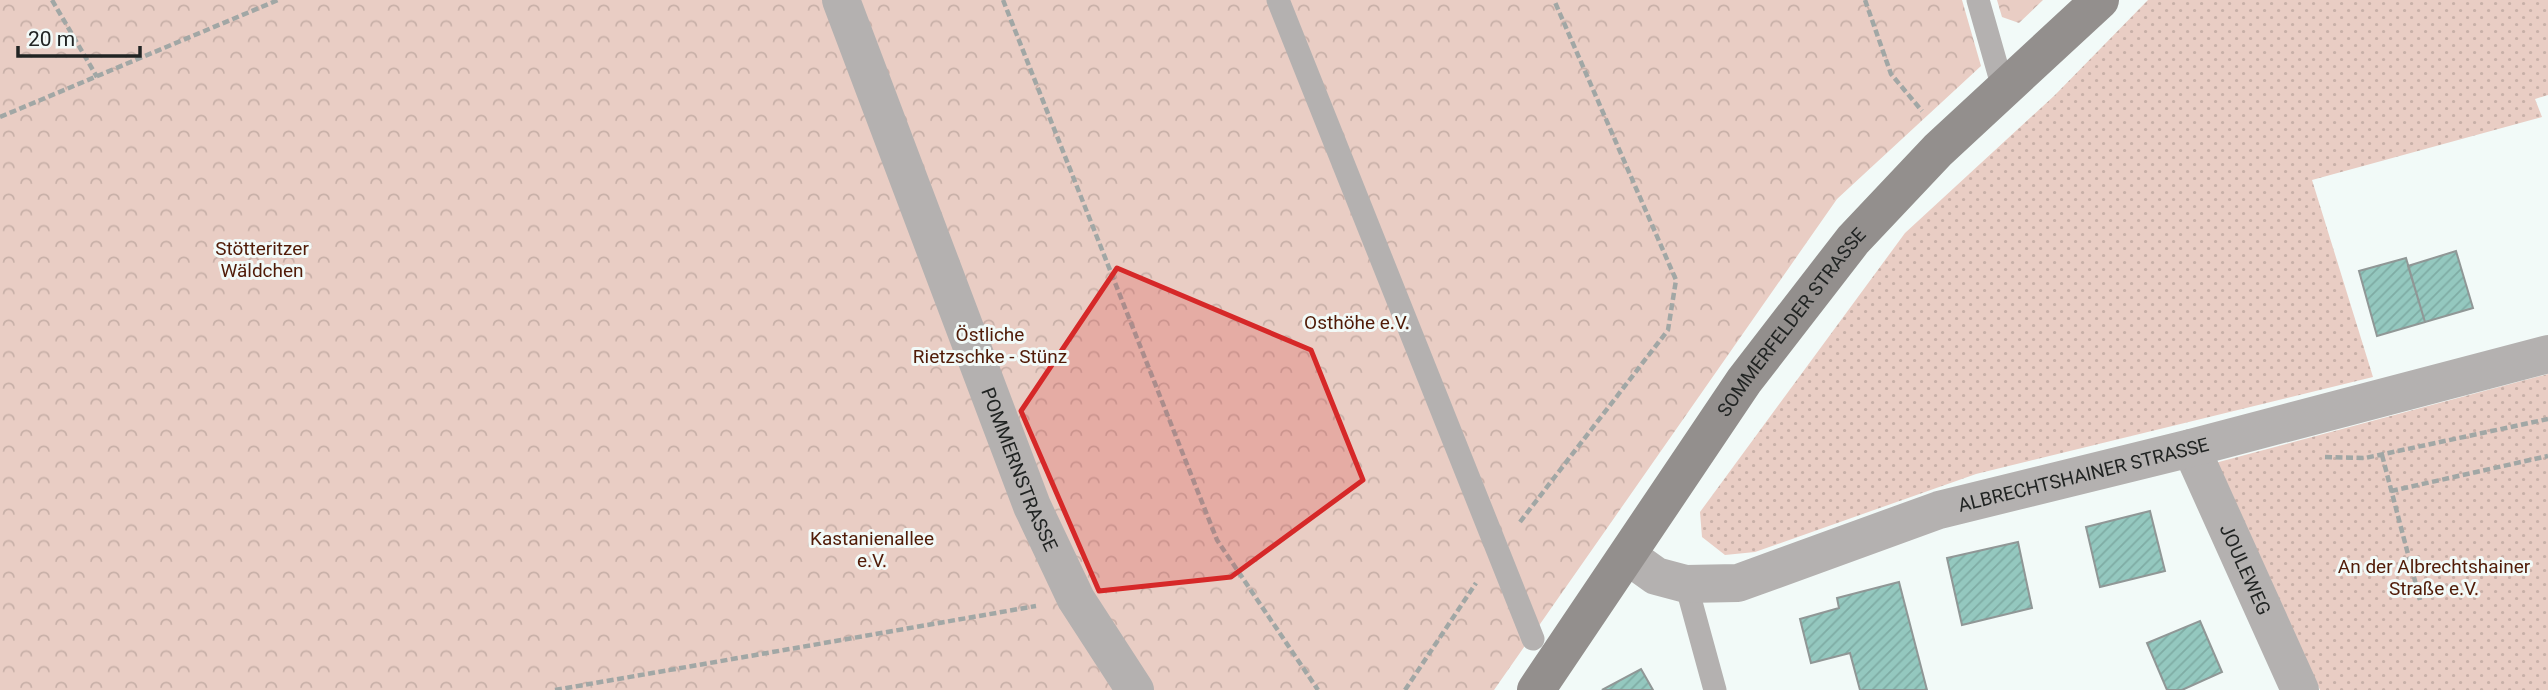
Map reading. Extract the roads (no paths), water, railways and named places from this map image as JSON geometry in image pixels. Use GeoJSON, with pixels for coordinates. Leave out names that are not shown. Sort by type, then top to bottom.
{"type":"FeatureCollection","features":[{"type":"Feature","properties":{"kind":"main road","name":"SOMMERFELDER STRASSE"},"geometry":{"type":"LineString","coordinates":[[1536,690],[1744,381],[1853,240],[1947,142],[2100,0]]}},
{"type":"Feature","properties":{"kind":"street","name":"POMMERNSTRASSE"},"geometry":{"type":"LineString","coordinates":[[841,0],[1032,506],[1076,599],[1135,690]]}},
{"type":"Feature","properties":{"kind":"street","name":"ALBRECHTSHAINER STRASSE"},"geometry":{"type":"LineString","coordinates":[[1628,556],[1656,576],[1686,584],[1738,583],[1939,510],[2191,448],[2548,354]]}},
{"type":"Feature","properties":{"kind":"street","name":"JOULEWEG"},"geometry":{"type":"LineString","coordinates":[[2191,448],[2300,690]]}},
{"type":"Feature","properties":{"kind":"lane"},"geometry":{"type":"LineString","coordinates":[[1278,0],[1533,639]]}},
{"type":"Feature","properties":{"kind":"lane"},"geometry":{"type":"LineString","coordinates":[[1978,0],[2003,88]]}},
{"type":"Feature","properties":{"kind":"lane"},"geometry":{"type":"LineString","coordinates":[[1686,584],[1715,690]]}},
{"type":"Feature","properties":{"kind":"park label","name":"Stötteritzer Wäldchen"},"geometry":{"type":"Point","coordinates":[262,259]}},
{"type":"Feature","properties":{"kind":"park label","name":"Osthöhe e.V."},"geometry":{"type":"Point","coordinates":[1357,322]}},
{"type":"Feature","properties":{"kind":"park label","name":"Östliche Rietzschke - Stünz"},"geometry":{"type":"Point","coordinates":[990,345]}},
{"type":"Feature","properties":{"kind":"park label","name":"Kastanienallee e.V."},"geometry":{"type":"Point","coordinates":[872,549]}},
{"type":"Feature","properties":{"kind":"park label","name":"An der Albrechtshainer Straße e.V."},"geometry":{"type":"Point","coordinates":[2434,577]}}]}
